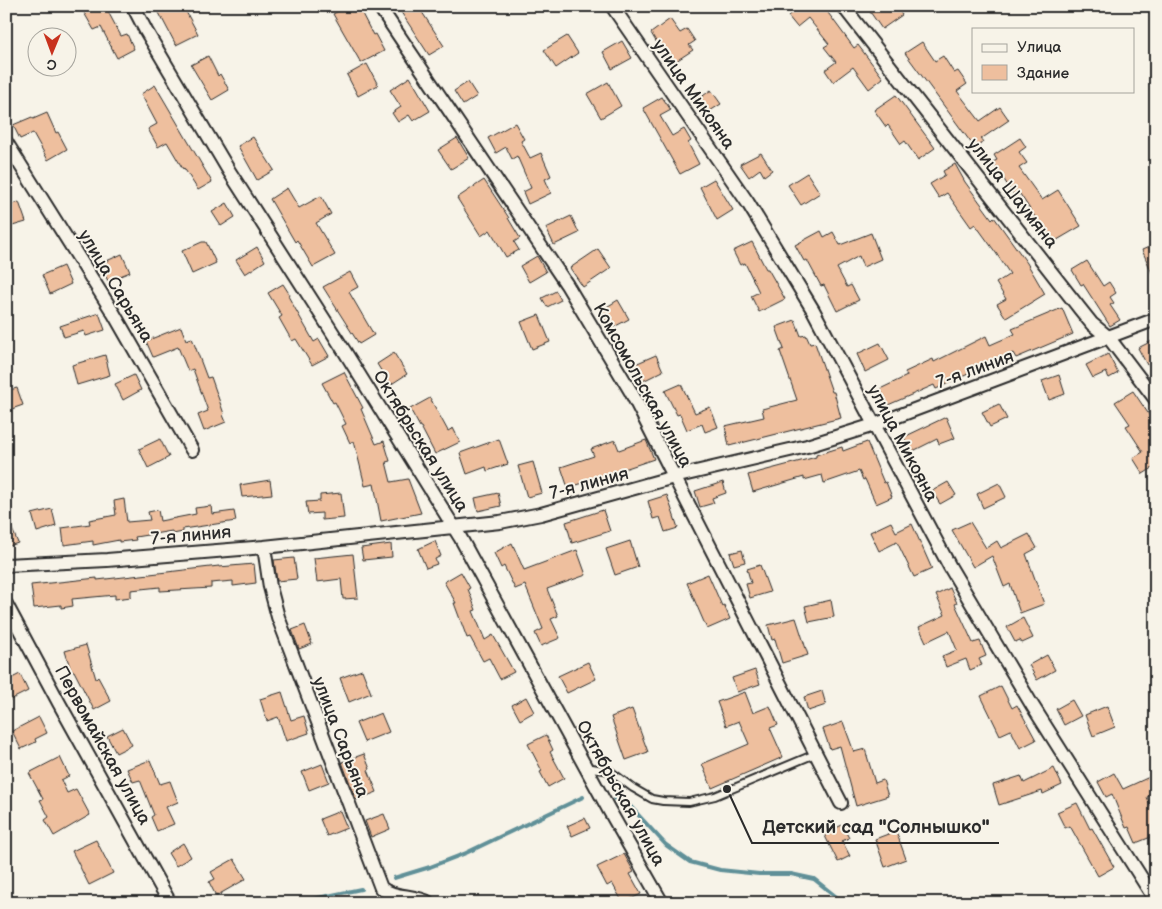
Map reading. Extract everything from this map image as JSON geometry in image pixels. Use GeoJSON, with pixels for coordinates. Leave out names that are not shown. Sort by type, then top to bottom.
{"type":"FeatureCollection","features":[{"type":"Feature","properties":{"kind":"street","name":"Октябрьская улица"},"geometry":{"type":"LineString","coordinates":[[133,6],[229,171],[345,352],[453,526],[662,903]]}},
{"type":"Feature","properties":{"kind":"street","name":"Комсомольская улица"},"geometry":{"type":"LineString","coordinates":[[379,6],[567,285],[631,392],[841,803]]}},
{"type":"Feature","properties":{"kind":"street","name":"улица Микояна"},"geometry":{"type":"LineString","coordinates":[[612,6],[748,202],[813,310],[955,575],[1032,705],[1156,900]]}},
{"type":"Feature","properties":{"kind":"street","name":"улица Шаумяна"},"geometry":{"type":"LineString","coordinates":[[843,6],[982,181],[1080,309],[1092,324],[1109,338],[1156,400]]}},
{"type":"Feature","properties":{"kind":"street","name":"улица Сарьяна"},"geometry":{"type":"LineString","coordinates":[[6,142],[114,314],[192,450]]}},
{"type":"Feature","properties":{"kind":"street","name":"7-я линия"},"geometry":{"type":"LineString","coordinates":[[6,565],[107,560],[264,547],[500,522],[541,514],[674,477],[807,446],[874,425],[1156,319]]}},
{"type":"Feature","properties":{"kind":"street","name":"улица Сарьяна"},"geometry":{"type":"LineString","coordinates":[[264,547],[270,587],[278,617],[374,873],[381,888],[388,893],[421,898],[429,903]]}},
{"type":"Feature","properties":{"kind":"street","name":"Первомайская улица"},"geometry":{"type":"LineString","coordinates":[[6,604],[170,903]]}},
{"type":"Feature","properties":{"kind":"lane"},"geometry":{"type":"LineString","coordinates":[[586,767],[610,771],[652,799],[668,802],[689,802],[715,796],[815,754]]}},
{"type":"Feature","properties":{"kind":"building"},"geometry":{"type":"Polygon","coordinates":[[[93,6],[105,6],[121,36],[127,34],[134,49],[117,58],[101,27],[94,30],[83,11],[93,6]]]}},
{"type":"Feature","properties":{"kind":"building"},"geometry":{"type":"Polygon","coordinates":[[[164,6],[183,6],[198,34],[176,45],[157,9],[164,6]]]}},
{"type":"Feature","properties":{"kind":"building"},"geometry":{"type":"Polygon","coordinates":[[[348,6],[358,6],[373,35],[375,34],[384,51],[361,63],[333,14],[348,6]]]}},
{"type":"Feature","properties":{"kind":"building"},"geometry":{"type":"Polygon","coordinates":[[[397,6],[418,6],[444,46],[429,55],[397,6]]]}},
{"type":"Feature","properties":{"kind":"building"},"geometry":{"type":"Polygon","coordinates":[[[799,6],[823,6],[854,48],[858,45],[883,78],[869,89],[853,67],[833,82],[825,70],[836,62],[824,47],[829,44],[808,18],[797,27],[788,16],[799,6]]]}},
{"type":"Feature","properties":{"kind":"building"},"geometry":{"type":"Polygon","coordinates":[[[866,6],[896,6],[902,15],[882,29],[866,6]]]}},
{"type":"Feature","properties":{"kind":"building"},"geometry":{"type":"Polygon","coordinates":[[[670,19],[680,33],[687,29],[695,41],[689,45],[693,50],[670,65],[651,33],[670,19]]]}},
{"type":"Feature","properties":{"kind":"building"},"geometry":{"type":"Polygon","coordinates":[[[567,36],[578,53],[556,68],[544,50],[567,36]]]}},
{"type":"Feature","properties":{"kind":"building"},"geometry":{"type":"Polygon","coordinates":[[[622,41],[632,58],[612,69],[603,52],[622,41]]]}},
{"type":"Feature","properties":{"kind":"building"},"geometry":{"type":"Polygon","coordinates":[[[922,42],[935,61],[943,56],[954,73],[958,71],[967,84],[957,91],[980,121],[1000,107],[1009,120],[981,139],[983,142],[975,148],[905,53],[922,42]]]}},
{"type":"Feature","properties":{"kind":"building"},"geometry":{"type":"Polygon","coordinates":[[[208,56],[218,76],[220,74],[229,90],[212,100],[191,65],[208,56]]]}},
{"type":"Feature","properties":{"kind":"building"},"geometry":{"type":"Polygon","coordinates":[[[367,64],[378,85],[358,96],[347,75],[367,64]]]}},
{"type":"Feature","properties":{"kind":"building"},"geometry":{"type":"Polygon","coordinates":[[[410,77],[430,111],[413,121],[409,115],[398,122],[392,113],[401,107],[390,90],[410,77]]]}},
{"type":"Feature","properties":{"kind":"building"},"geometry":{"type":"Polygon","coordinates":[[[468,82],[477,96],[463,105],[454,91],[468,82]]]}},
{"type":"Feature","properties":{"kind":"building"},"geometry":{"type":"Polygon","coordinates":[[[608,82],[621,106],[601,118],[587,94],[608,82]]]}},
{"type":"Feature","properties":{"kind":"building"},"geometry":{"type":"Polygon","coordinates":[[[155,85],[212,182],[198,190],[167,142],[158,147],[148,129],[157,124],[141,94],[155,85]]]}},
{"type":"Feature","properties":{"kind":"building"},"geometry":{"type":"Polygon","coordinates":[[[711,90],[721,104],[705,114],[696,101],[711,90]]]}},
{"type":"Feature","properties":{"kind":"building"},"geometry":{"type":"Polygon","coordinates":[[[896,95],[935,148],[918,160],[905,141],[901,144],[888,125],[886,127],[874,110],[896,95]]]}},
{"type":"Feature","properties":{"kind":"building"},"geometry":{"type":"Polygon","coordinates":[[[662,97],[671,110],[660,116],[672,136],[684,129],[691,141],[688,143],[699,164],[680,174],[643,108],[662,97]]]}},
{"type":"Feature","properties":{"kind":"building"},"geometry":{"type":"Polygon","coordinates":[[[47,113],[56,133],[58,132],[67,149],[48,160],[33,133],[20,139],[13,125],[47,113]]]}},
{"type":"Feature","properties":{"kind":"building"},"geometry":{"type":"Polygon","coordinates":[[[515,123],[524,139],[521,141],[530,158],[541,153],[551,176],[545,179],[551,193],[528,204],[523,192],[531,188],[517,156],[512,159],[506,147],[496,153],[488,138],[515,123]]]}},
{"type":"Feature","properties":{"kind":"building"},"geometry":{"type":"Polygon","coordinates":[[[253,137],[274,170],[257,180],[238,146],[253,137]]]}},
{"type":"Feature","properties":{"kind":"building"},"geometry":{"type":"Polygon","coordinates":[[[457,138],[469,158],[451,169],[438,150],[457,138]]]}},
{"type":"Feature","properties":{"kind":"building"},"geometry":{"type":"Polygon","coordinates":[[[1020,138],[1026,147],[1019,152],[1027,163],[1019,168],[1042,200],[1058,190],[1081,226],[1052,243],[1020,194],[1015,197],[993,162],[997,160],[994,155],[1020,138]]]}},
{"type":"Feature","properties":{"kind":"building"},"geometry":{"type":"Polygon","coordinates":[[[761,153],[772,170],[764,176],[760,169],[749,177],[740,164],[761,153]]]}},
{"type":"Feature","properties":{"kind":"building"},"geometry":{"type":"Polygon","coordinates":[[[955,164],[965,182],[992,219],[994,217],[1027,263],[1045,294],[1006,318],[997,304],[1006,299],[996,283],[1010,274],[975,224],[971,227],[947,193],[939,198],[930,184],[945,175],[943,171],[955,164]]]}},
{"type":"Feature","properties":{"kind":"building"},"geometry":{"type":"Polygon","coordinates":[[[807,173],[820,193],[801,205],[788,185],[807,173]]]}},
{"type":"Feature","properties":{"kind":"building"},"geometry":{"type":"Polygon","coordinates":[[[714,179],[733,210],[717,220],[700,187],[714,179]]]}},
{"type":"Feature","properties":{"kind":"building"},"geometry":{"type":"Polygon","coordinates":[[[484,180],[520,238],[514,242],[519,250],[506,257],[490,230],[481,236],[457,198],[484,180]]]}},
{"type":"Feature","properties":{"kind":"building"},"geometry":{"type":"Polygon","coordinates":[[[287,188],[299,208],[321,196],[331,214],[316,223],[335,255],[313,267],[297,240],[295,242],[270,199],[287,188]]]}},
{"type":"Feature","properties":{"kind":"building"},"geometry":{"type":"Polygon","coordinates":[[[19,202],[26,222],[9,227],[6,220],[6,206],[19,202]]]}},
{"type":"Feature","properties":{"kind":"building"},"geometry":{"type":"Polygon","coordinates":[[[227,203],[235,217],[221,226],[212,212],[227,203]]]}},
{"type":"Feature","properties":{"kind":"building"},"geometry":{"type":"Polygon","coordinates":[[[571,216],[579,233],[554,245],[546,228],[571,216]]]}},
{"type":"Feature","properties":{"kind":"building"},"geometry":{"type":"Polygon","coordinates":[[[821,231],[824,237],[833,232],[840,245],[871,233],[881,259],[863,267],[859,256],[837,268],[847,287],[851,285],[859,300],[837,311],[824,285],[821,286],[807,260],[804,261],[795,245],[821,231]]]}},
{"type":"Feature","properties":{"kind":"building"},"geometry":{"type":"Polygon","coordinates":[[[206,242],[216,263],[192,274],[182,251],[206,242]]]}},
{"type":"Feature","properties":{"kind":"building"},"geometry":{"type":"Polygon","coordinates":[[[752,242],[785,299],[759,312],[751,296],[759,292],[745,263],[740,265],[733,251],[752,242]]]}},
{"type":"Feature","properties":{"kind":"building"},"geometry":{"type":"Polygon","coordinates":[[[1156,244],[1156,282],[1142,250],[1156,244]]]}},
{"type":"Feature","properties":{"kind":"building"},"geometry":{"type":"Polygon","coordinates":[[[257,247],[265,261],[245,274],[236,260],[257,247]]]}},
{"type":"Feature","properties":{"kind":"building"},"geometry":{"type":"Polygon","coordinates":[[[598,249],[611,268],[583,287],[570,268],[598,249]]]}},
{"type":"Feature","properties":{"kind":"building"},"geometry":{"type":"Polygon","coordinates":[[[122,254],[130,272],[108,281],[100,264],[122,254]]]}},
{"type":"Feature","properties":{"kind":"building"},"geometry":{"type":"Polygon","coordinates":[[[537,256],[546,272],[529,282],[520,266],[537,256]]]}},
{"type":"Feature","properties":{"kind":"building"},"geometry":{"type":"Polygon","coordinates":[[[1087,261],[1103,286],[1109,282],[1116,293],[1110,297],[1114,303],[1110,305],[1120,320],[1110,326],[1072,270],[1087,261]]]}},
{"type":"Feature","properties":{"kind":"building"},"geometry":{"type":"Polygon","coordinates":[[[63,266],[71,284],[50,294],[42,275],[63,266]]]}},
{"type":"Feature","properties":{"kind":"building"},"geometry":{"type":"Polygon","coordinates":[[[350,272],[358,287],[349,292],[374,335],[359,344],[323,287],[350,272]]]}},
{"type":"Feature","properties":{"kind":"building"},"geometry":{"type":"Polygon","coordinates":[[[283,284],[314,342],[319,339],[329,356],[312,365],[296,339],[292,341],[279,318],[282,316],[268,293],[283,284]]]}},
{"type":"Feature","properties":{"kind":"building"},"geometry":{"type":"Polygon","coordinates":[[[556,291],[561,300],[547,307],[542,298],[556,291]]]}},
{"type":"Feature","properties":{"kind":"building"},"geometry":{"type":"Polygon","coordinates":[[[618,300],[629,319],[610,329],[600,311],[618,300]]]}},
{"type":"Feature","properties":{"kind":"building"},"geometry":{"type":"Polygon","coordinates":[[[1062,308],[1073,334],[1016,358],[1013,353],[936,389],[934,385],[888,405],[880,389],[907,376],[905,372],[933,359],[934,362],[986,336],[990,345],[1015,334],[1012,329],[1062,308]]]}},
{"type":"Feature","properties":{"kind":"building"},"geometry":{"type":"Polygon","coordinates":[[[99,313],[105,330],[86,336],[84,331],[64,337],[60,326],[99,313]]]}},
{"type":"Feature","properties":{"kind":"building"},"geometry":{"type":"Polygon","coordinates":[[[539,315],[550,342],[532,349],[521,322],[539,315]]]}},
{"type":"Feature","properties":{"kind":"building"},"geometry":{"type":"Polygon","coordinates":[[[795,320],[801,336],[806,335],[810,344],[815,343],[832,392],[834,392],[841,418],[729,446],[725,426],[764,417],[762,409],[797,400],[780,351],[784,349],[776,327],[795,320]]]}},
{"type":"Feature","properties":{"kind":"building"},"geometry":{"type":"Polygon","coordinates":[[[181,327],[186,340],[192,338],[207,378],[211,377],[226,422],[204,431],[198,415],[208,411],[193,369],[188,371],[178,347],[153,357],[146,341],[181,327]]]}},
{"type":"Feature","properties":{"kind":"building"},"geometry":{"type":"Polygon","coordinates":[[[1152,341],[1156,348],[1156,360],[1147,365],[1138,348],[1152,341]]]}},
{"type":"Feature","properties":{"kind":"building"},"geometry":{"type":"Polygon","coordinates":[[[880,343],[889,360],[865,372],[857,354],[880,343]]]}},
{"type":"Feature","properties":{"kind":"building"},"geometry":{"type":"Polygon","coordinates":[[[394,353],[407,374],[390,385],[377,364],[394,353]]]}},
{"type":"Feature","properties":{"kind":"building"},"geometry":{"type":"Polygon","coordinates":[[[1108,354],[1118,373],[1109,378],[1106,372],[1093,378],[1086,365],[1108,354]]]}},
{"type":"Feature","properties":{"kind":"building"},"geometry":{"type":"Polygon","coordinates":[[[105,355],[110,375],[77,385],[72,365],[105,355]]]}},
{"type":"Feature","properties":{"kind":"building"},"geometry":{"type":"Polygon","coordinates":[[[656,355],[663,371],[641,382],[633,365],[656,355]]]}},
{"type":"Feature","properties":{"kind":"building"},"geometry":{"type":"Polygon","coordinates":[[[344,372],[363,408],[361,409],[376,444],[384,441],[390,461],[386,462],[391,482],[408,479],[421,513],[381,521],[374,484],[365,486],[354,441],[350,443],[342,426],[346,424],[335,402],[333,403],[322,383],[344,372]]]}},
{"type":"Feature","properties":{"kind":"building"},"geometry":{"type":"Polygon","coordinates":[[[134,375],[141,390],[123,400],[115,384],[134,375]]]}},
{"type":"Feature","properties":{"kind":"building"},"geometry":{"type":"Polygon","coordinates":[[[1059,375],[1065,394],[1049,400],[1042,381],[1059,375]]]}},
{"type":"Feature","properties":{"kind":"building"},"geometry":{"type":"Polygon","coordinates":[[[681,384],[695,413],[710,407],[718,427],[705,432],[702,424],[687,430],[680,414],[677,415],[665,391],[681,384]]]}},
{"type":"Feature","properties":{"kind":"building"},"geometry":{"type":"Polygon","coordinates":[[[17,388],[23,405],[6,411],[6,391],[17,388]]]}},
{"type":"Feature","properties":{"kind":"building"},"geometry":{"type":"Polygon","coordinates":[[[1133,391],[1156,425],[1156,466],[1143,474],[1133,458],[1143,452],[1126,426],[1130,424],[1115,402],[1133,391]]]}},
{"type":"Feature","properties":{"kind":"building"},"geometry":{"type":"Polygon","coordinates":[[[430,398],[448,431],[453,428],[460,442],[435,454],[410,409],[430,398]]]}},
{"type":"Feature","properties":{"kind":"building"},"geometry":{"type":"Polygon","coordinates":[[[999,404],[1007,419],[990,427],[982,412],[999,404]]]}},
{"type":"Feature","properties":{"kind":"building"},"geometry":{"type":"Polygon","coordinates":[[[946,417],[955,438],[939,444],[937,439],[911,452],[904,437],[946,417]]]}},
{"type":"Feature","properties":{"kind":"building"},"geometry":{"type":"Polygon","coordinates":[[[160,439],[169,457],[148,468],[139,449],[160,439]]]}},
{"type":"Feature","properties":{"kind":"building"},"geometry":{"type":"Polygon","coordinates":[[[499,439],[508,464],[487,471],[486,467],[467,474],[460,453],[499,439]]]}},
{"type":"Feature","properties":{"kind":"building"},"geometry":{"type":"Polygon","coordinates":[[[615,440],[619,450],[646,440],[654,459],[568,488],[561,467],[594,456],[591,449],[615,440]]]}},
{"type":"Feature","properties":{"kind":"building"},"geometry":{"type":"Polygon","coordinates":[[[867,442],[892,497],[876,504],[865,479],[863,480],[859,471],[824,483],[822,475],[804,480],[804,477],[753,492],[748,475],[816,457],[816,455],[842,447],[843,451],[867,442]]]}},
{"type":"Feature","properties":{"kind":"building"},"geometry":{"type":"Polygon","coordinates":[[[533,462],[542,493],[527,497],[518,466],[533,462]]]}},
{"type":"Feature","properties":{"kind":"building"},"geometry":{"type":"Polygon","coordinates":[[[270,480],[272,494],[242,497],[240,485],[270,480]]]}},
{"type":"Feature","properties":{"kind":"building"},"geometry":{"type":"Polygon","coordinates":[[[723,482],[726,493],[712,498],[714,503],[700,507],[695,491],[723,482]]]}},
{"type":"Feature","properties":{"kind":"building"},"geometry":{"type":"Polygon","coordinates":[[[948,482],[956,495],[940,504],[932,491],[948,482]]]}},
{"type":"Feature","properties":{"kind":"building"},"geometry":{"type":"Polygon","coordinates":[[[999,483],[1006,497],[983,508],[977,494],[999,483]]]}},
{"type":"Feature","properties":{"kind":"building"},"geometry":{"type":"Polygon","coordinates":[[[341,493],[344,518],[322,520],[322,513],[308,514],[306,502],[320,501],[320,495],[341,493]]]}},
{"type":"Feature","properties":{"kind":"building"},"geometry":{"type":"Polygon","coordinates":[[[498,493],[501,506],[478,511],[475,498],[498,493]]]}},
{"type":"Feature","properties":{"kind":"building"},"geometry":{"type":"Polygon","coordinates":[[[667,495],[678,528],[665,532],[660,517],[653,519],[648,501],[667,495]]]}},
{"type":"Feature","properties":{"kind":"building"},"geometry":{"type":"Polygon","coordinates":[[[124,499],[127,522],[150,520],[148,512],[158,510],[160,521],[196,514],[195,508],[211,506],[212,514],[234,511],[236,521],[183,529],[183,532],[173,534],[172,531],[135,537],[136,540],[119,542],[119,540],[93,545],[93,541],[64,545],[62,528],[90,524],[89,520],[116,515],[114,501],[124,499]]]}},
{"type":"Feature","properties":{"kind":"building"},"geometry":{"type":"Polygon","coordinates":[[[52,509],[56,526],[37,532],[32,514],[52,509]]]}},
{"type":"Feature","properties":{"kind":"building"},"geometry":{"type":"Polygon","coordinates":[[[603,510],[610,531],[572,543],[566,522],[603,510]]]}},
{"type":"Feature","properties":{"kind":"building"},"geometry":{"type":"Polygon","coordinates":[[[6,515],[18,543],[6,547],[6,515]]]}},
{"type":"Feature","properties":{"kind":"building"},"geometry":{"type":"Polygon","coordinates":[[[891,522],[896,532],[912,524],[932,569],[914,577],[897,542],[879,551],[870,532],[891,522]]]}},
{"type":"Feature","properties":{"kind":"building"},"geometry":{"type":"Polygon","coordinates":[[[970,522],[986,548],[997,541],[1001,548],[1029,534],[1037,548],[1026,554],[1044,604],[1020,613],[1010,584],[1004,587],[992,556],[973,567],[952,530],[970,522]]]}},
{"type":"Feature","properties":{"kind":"building"},"geometry":{"type":"Polygon","coordinates":[[[435,541],[441,556],[435,559],[437,564],[426,568],[418,549],[435,541]]]}},
{"type":"Feature","properties":{"kind":"building"},"geometry":{"type":"Polygon","coordinates":[[[630,541],[638,567],[615,575],[606,549],[630,541]]]}},
{"type":"Feature","properties":{"kind":"building"},"geometry":{"type":"Polygon","coordinates":[[[512,543],[524,570],[577,550],[586,575],[547,589],[558,616],[551,619],[560,638],[541,646],[535,633],[543,629],[525,585],[515,589],[504,566],[501,568],[494,553],[512,543]]]}},
{"type":"Feature","properties":{"kind":"building"},"geometry":{"type":"Polygon","coordinates":[[[391,544],[392,557],[363,560],[361,548],[391,544]]]}},
{"type":"Feature","properties":{"kind":"building"},"geometry":{"type":"Polygon","coordinates":[[[742,550],[745,562],[734,565],[730,553],[742,550]]]}},
{"type":"Feature","properties":{"kind":"building"},"geometry":{"type":"Polygon","coordinates":[[[353,554],[358,598],[343,599],[341,579],[317,582],[314,558],[353,554]]]}},
{"type":"Feature","properties":{"kind":"building"},"geometry":{"type":"Polygon","coordinates":[[[294,558],[297,579],[277,581],[274,560],[294,558]]]}},
{"type":"Feature","properties":{"kind":"building"},"geometry":{"type":"Polygon","coordinates":[[[254,564],[256,583],[233,586],[233,581],[211,583],[211,588],[160,591],[160,587],[131,590],[131,597],[115,599],[115,595],[72,599],[73,606],[61,608],[61,605],[34,608],[31,585],[254,564]]]}},
{"type":"Feature","properties":{"kind":"building"},"geometry":{"type":"Polygon","coordinates":[[[760,565],[770,592],[750,598],[746,584],[751,583],[747,569],[760,565]]]}},
{"type":"Feature","properties":{"kind":"building"},"geometry":{"type":"Polygon","coordinates":[[[461,572],[470,588],[468,589],[476,610],[473,611],[485,640],[493,635],[514,672],[500,679],[489,658],[483,661],[470,637],[467,638],[454,603],[456,603],[444,582],[461,572]]]}},
{"type":"Feature","properties":{"kind":"building"},"geometry":{"type":"Polygon","coordinates":[[[708,574],[730,619],[707,629],[687,583],[708,574]]]}},
{"type":"Feature","properties":{"kind":"building"},"geometry":{"type":"Polygon","coordinates":[[[950,588],[957,603],[955,604],[973,643],[980,641],[986,656],[979,659],[982,665],[970,670],[966,659],[946,667],[942,656],[957,650],[949,631],[926,642],[919,627],[945,615],[936,595],[950,588]]]}},
{"type":"Feature","properties":{"kind":"building"},"geometry":{"type":"Polygon","coordinates":[[[831,600],[834,617],[809,622],[805,606],[831,600]]]}},
{"type":"Feature","properties":{"kind":"building"},"geometry":{"type":"Polygon","coordinates":[[[796,618],[808,655],[782,663],[775,639],[772,640],[768,625],[796,618]]]}},
{"type":"Feature","properties":{"kind":"building"},"geometry":{"type":"Polygon","coordinates":[[[1023,618],[1033,638],[1022,643],[1020,640],[1015,642],[1007,627],[1023,618]]]}},
{"type":"Feature","properties":{"kind":"building"},"geometry":{"type":"Polygon","coordinates":[[[305,625],[312,644],[299,649],[292,630],[305,625]]]}},
{"type":"Feature","properties":{"kind":"building"},"geometry":{"type":"Polygon","coordinates":[[[86,645],[96,679],[98,677],[111,701],[94,710],[74,671],[71,671],[65,651],[86,645]]]}},
{"type":"Feature","properties":{"kind":"building"},"geometry":{"type":"Polygon","coordinates":[[[1047,655],[1055,670],[1037,680],[1029,665],[1047,655]]]}},
{"type":"Feature","properties":{"kind":"building"},"geometry":{"type":"Polygon","coordinates":[[[588,662],[596,679],[567,693],[558,676],[588,662]]]}},
{"type":"Feature","properties":{"kind":"building"},"geometry":{"type":"Polygon","coordinates":[[[362,670],[371,693],[349,702],[340,678],[362,670]]]}},
{"type":"Feature","properties":{"kind":"building"},"geometry":{"type":"Polygon","coordinates":[[[755,670],[760,684],[737,692],[732,678],[755,670]]]}},
{"type":"Feature","properties":{"kind":"building"},"geometry":{"type":"Polygon","coordinates":[[[20,674],[28,691],[6,702],[6,681],[20,674]]]}},
{"type":"Feature","properties":{"kind":"building"},"geometry":{"type":"Polygon","coordinates":[[[1001,686],[1012,708],[1017,705],[1036,740],[1020,748],[1011,730],[1000,735],[981,696],[1001,686]]]}},
{"type":"Feature","properties":{"kind":"building"},"geometry":{"type":"Polygon","coordinates":[[[822,691],[826,705],[808,711],[804,697],[822,691]]]}},
{"type":"Feature","properties":{"kind":"building"},"geometry":{"type":"Polygon","coordinates":[[[282,692],[291,720],[304,716],[309,733],[286,741],[278,717],[267,721],[260,699],[282,692]]]}},
{"type":"Feature","properties":{"kind":"building"},"geometry":{"type":"Polygon","coordinates":[[[745,692],[753,713],[770,706],[778,725],[770,728],[783,757],[712,788],[702,764],[749,744],[739,721],[726,726],[717,702],[745,692]]]}},
{"type":"Feature","properties":{"kind":"building"},"geometry":{"type":"Polygon","coordinates":[[[526,697],[534,712],[520,720],[512,705],[526,697]]]}},
{"type":"Feature","properties":{"kind":"building"},"geometry":{"type":"Polygon","coordinates":[[[1072,700],[1081,716],[1064,725],[1056,709],[1072,700]]]}},
{"type":"Feature","properties":{"kind":"building"},"geometry":{"type":"Polygon","coordinates":[[[1107,706],[1115,727],[1093,736],[1085,715],[1107,706]]]}},
{"type":"Feature","properties":{"kind":"building"},"geometry":{"type":"Polygon","coordinates":[[[632,709],[648,752],[626,760],[611,717],[632,709]]]}},
{"type":"Feature","properties":{"kind":"building"},"geometry":{"type":"Polygon","coordinates":[[[381,713],[389,732],[364,742],[356,723],[381,713]]]}},
{"type":"Feature","properties":{"kind":"building"},"geometry":{"type":"Polygon","coordinates":[[[39,717],[47,733],[35,739],[36,742],[21,749],[12,731],[39,717]]]}},
{"type":"Feature","properties":{"kind":"building"},"geometry":{"type":"Polygon","coordinates":[[[843,722],[854,752],[865,749],[875,783],[883,780],[888,796],[856,806],[840,746],[830,749],[823,729],[843,722]]]}},
{"type":"Feature","properties":{"kind":"building"},"geometry":{"type":"Polygon","coordinates":[[[123,728],[132,745],[116,753],[107,736],[123,728]]]}},
{"type":"Feature","properties":{"kind":"building"},"geometry":{"type":"Polygon","coordinates":[[[546,735],[553,750],[550,752],[564,778],[548,787],[528,744],[546,735]]]}},
{"type":"Feature","properties":{"kind":"building"},"geometry":{"type":"Polygon","coordinates":[[[364,754],[377,792],[356,800],[342,762],[364,754]]]}},
{"type":"Feature","properties":{"kind":"building"},"geometry":{"type":"Polygon","coordinates":[[[60,757],[69,776],[61,780],[67,793],[76,789],[90,815],[54,836],[45,820],[49,817],[40,800],[43,799],[29,773],[60,757]]]}},
{"type":"Feature","properties":{"kind":"building"},"geometry":{"type":"Polygon","coordinates":[[[150,760],[160,784],[170,781],[178,802],[166,807],[174,824],[157,831],[151,817],[154,815],[140,780],[133,782],[127,769],[150,760]]]}},
{"type":"Feature","properties":{"kind":"building"},"geometry":{"type":"Polygon","coordinates":[[[322,764],[329,782],[309,790],[302,772],[322,764]]]}},
{"type":"Feature","properties":{"kind":"building"},"geometry":{"type":"Polygon","coordinates":[[[1054,768],[1062,785],[1043,794],[1042,791],[999,805],[993,785],[1021,776],[1024,783],[1054,768]]]}},
{"type":"Feature","properties":{"kind":"building"},"geometry":{"type":"Polygon","coordinates":[[[1114,773],[1123,789],[1156,774],[1156,793],[1147,797],[1156,819],[1156,835],[1136,843],[1129,827],[1126,828],[1112,794],[1106,797],[1098,782],[1114,773]]]}},
{"type":"Feature","properties":{"kind":"building"},"geometry":{"type":"Polygon","coordinates":[[[1077,803],[1090,829],[1092,828],[1114,867],[1098,876],[1070,826],[1065,828],[1057,812],[1077,803]]]}},
{"type":"Feature","properties":{"kind":"building"},"geometry":{"type":"Polygon","coordinates":[[[340,811],[347,828],[327,836],[320,819],[340,811]]]}},
{"type":"Feature","properties":{"kind":"building"},"geometry":{"type":"Polygon","coordinates":[[[384,814],[390,829],[371,837],[365,821],[384,814]]]}},
{"type":"Feature","properties":{"kind":"building"},"geometry":{"type":"Polygon","coordinates":[[[585,818],[590,828],[572,836],[567,826],[585,818]]]}},
{"type":"Feature","properties":{"kind":"building"},"geometry":{"type":"Polygon","coordinates":[[[842,825],[849,838],[842,841],[850,856],[838,862],[824,834],[842,825]]]}},
{"type":"Feature","properties":{"kind":"building"},"geometry":{"type":"Polygon","coordinates":[[[896,831],[906,859],[885,867],[875,839],[896,831]]]}},
{"type":"Feature","properties":{"kind":"building"},"geometry":{"type":"Polygon","coordinates":[[[96,840],[113,873],[89,885],[72,851],[96,840]]]}},
{"type":"Feature","properties":{"kind":"building"},"geometry":{"type":"Polygon","coordinates":[[[183,843],[191,857],[176,866],[168,853],[183,843]]]}},
{"type":"Feature","properties":{"kind":"building"},"geometry":{"type":"Polygon","coordinates":[[[624,854],[634,872],[630,874],[641,894],[623,903],[612,883],[607,886],[597,867],[624,854]]]}},
{"type":"Feature","properties":{"kind":"building"},"geometry":{"type":"Polygon","coordinates":[[[234,859],[246,879],[216,896],[209,882],[215,879],[211,872],[234,859]]]}},
{"type":"Feature","properties":{"kind":"waterway"},"geometry":{"type":"LineString","coordinates":[[394,878],[466,853],[583,797]]}},
{"type":"Feature","properties":{"kind":"waterway"},"geometry":{"type":"LineString","coordinates":[[615,799],[631,807],[666,845],[690,862],[720,870],[759,874],[791,874],[814,879],[844,903]]}},
{"type":"Feature","properties":{"kind":"waterway"},"geometry":{"type":"LineString","coordinates":[[294,903],[361,889]]}},
{"type":"Feature","properties":{"kind":"place","name":"Детский сад \"Солнышко\""},"geometry":{"type":"Point","coordinates":[727,789]}}]}
